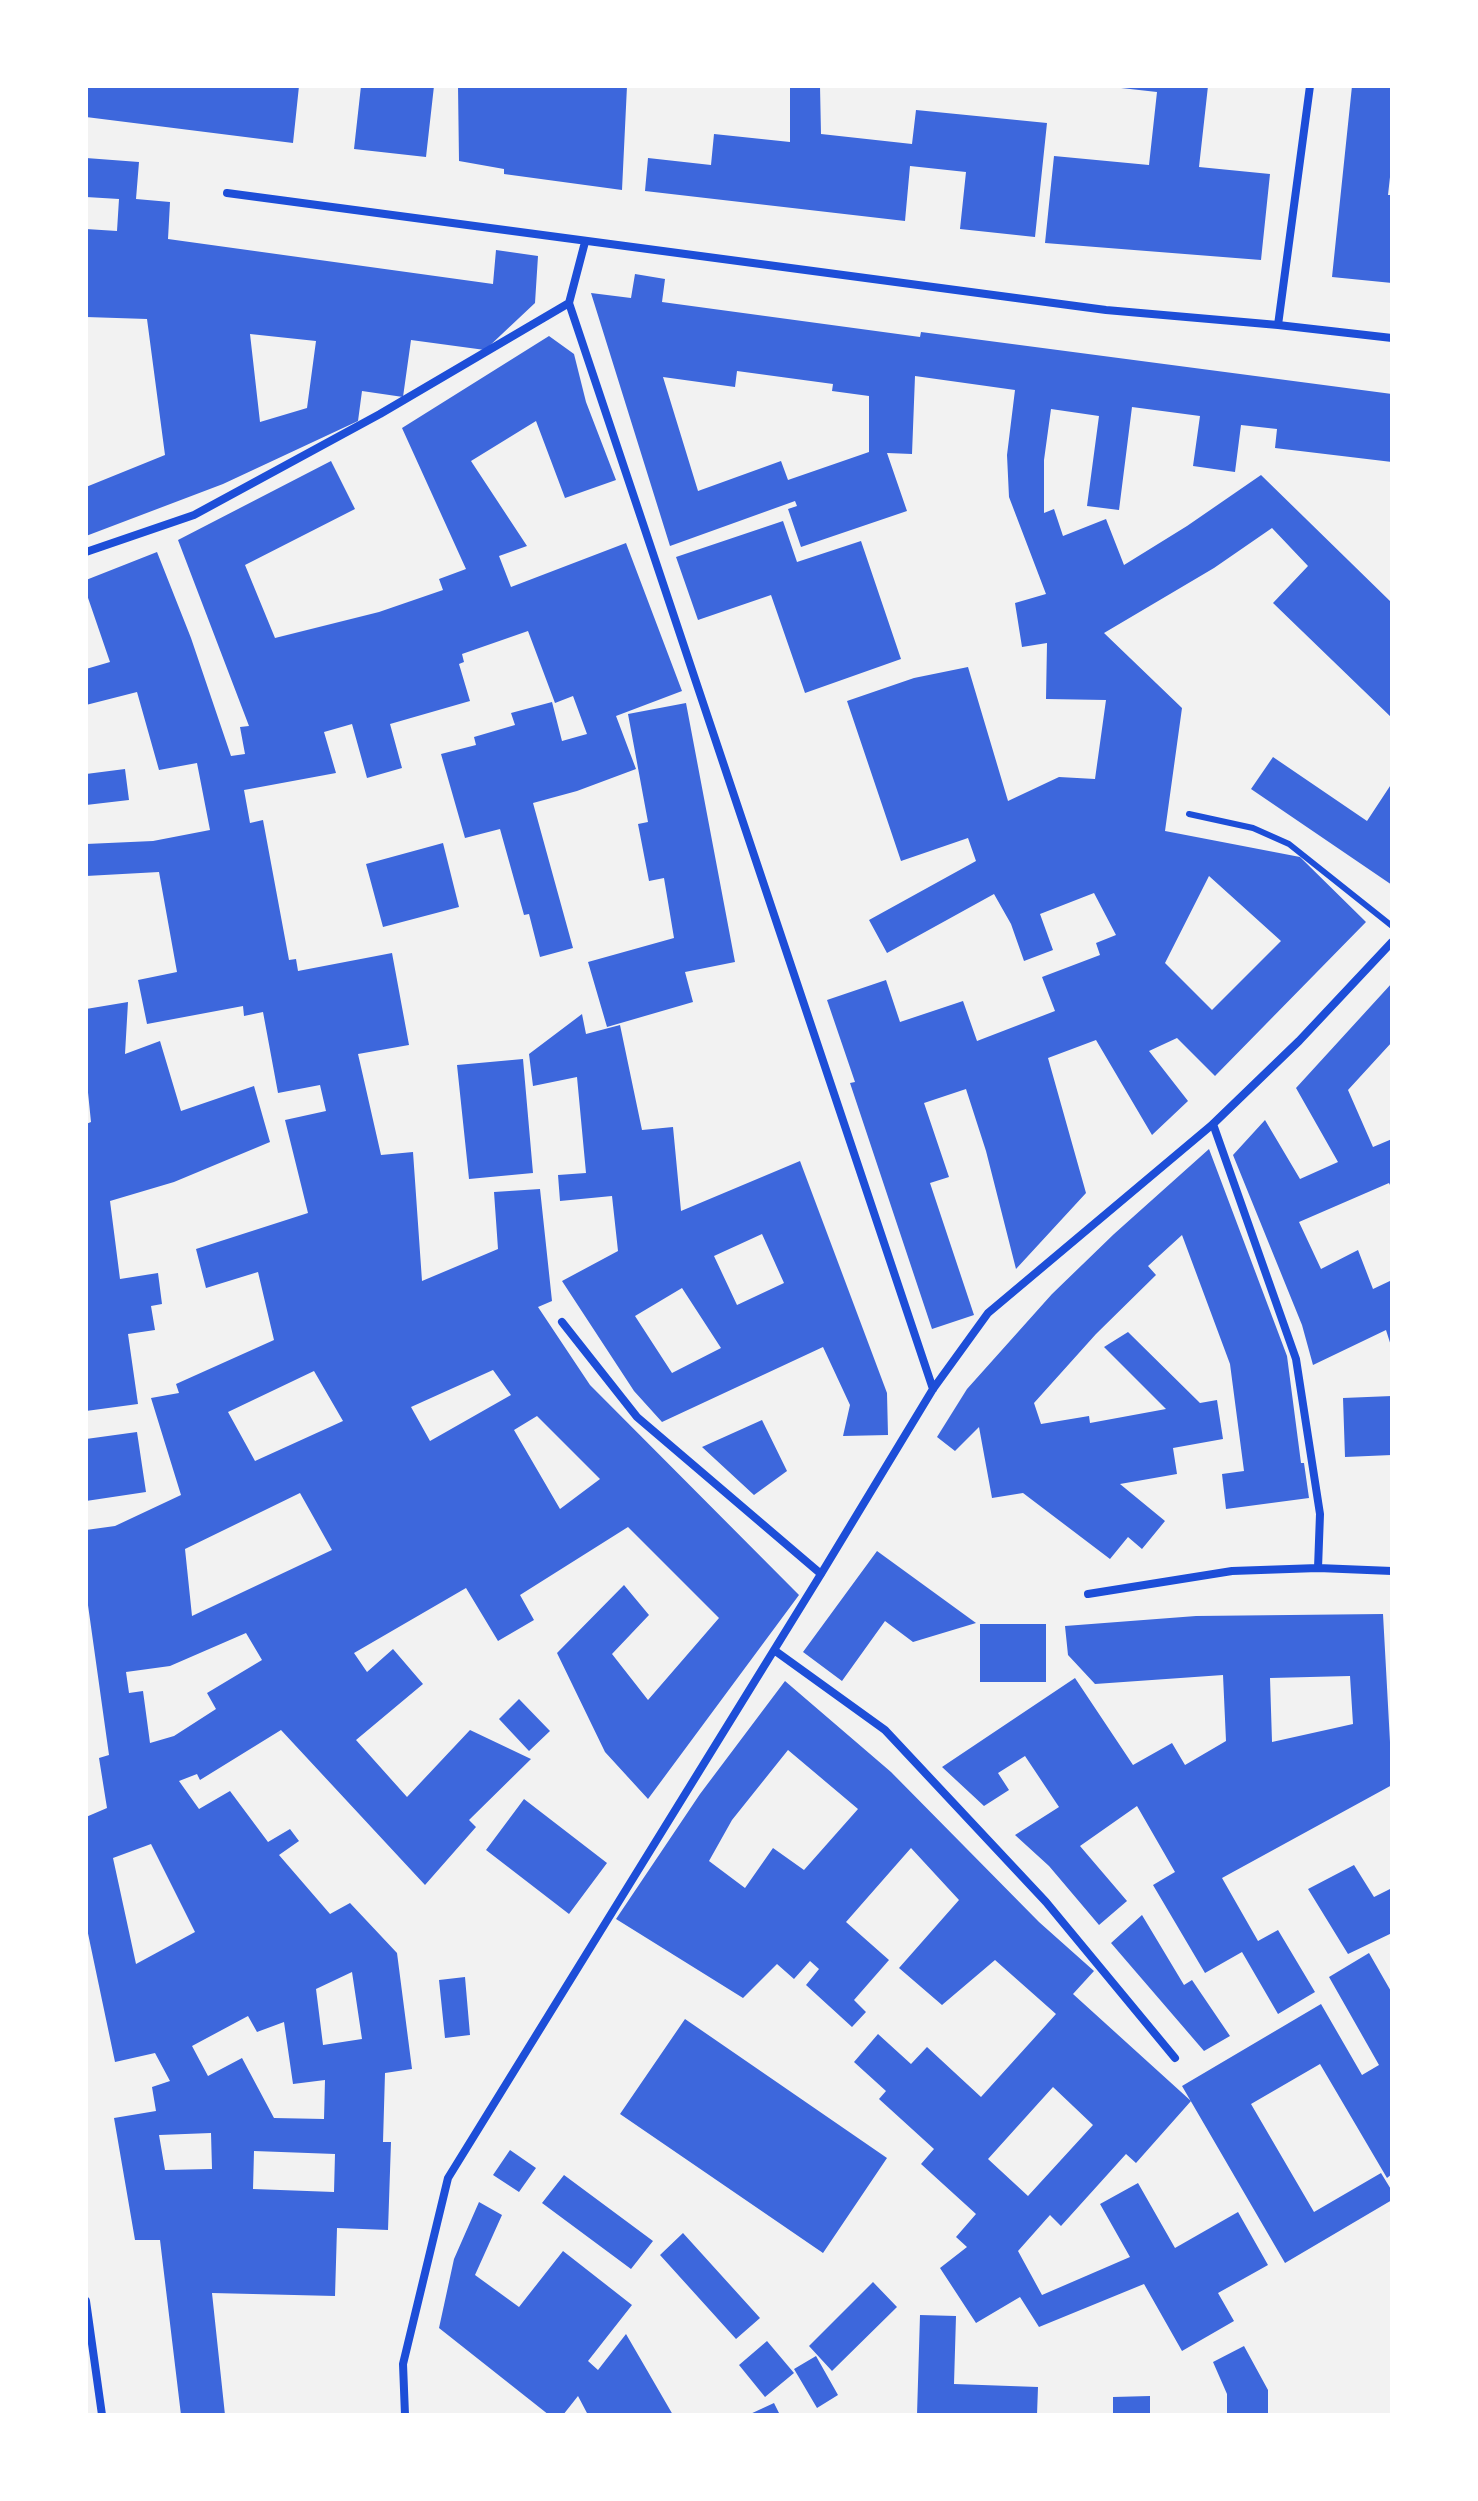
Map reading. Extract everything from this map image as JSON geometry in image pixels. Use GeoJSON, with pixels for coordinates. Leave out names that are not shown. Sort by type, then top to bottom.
{"type":"FeatureCollection","features":[{"type":"Feature","properties":{"kind":"street"},"geometry":{"type":"LineString","coordinates":[[1278,325],[1310,86]]}},
{"type":"Feature","properties":{"kind":"street"},"geometry":{"type":"LineString","coordinates":[[227,193],[1106,310],[1392,338]]}},
{"type":"Feature","properties":{"kind":"street"},"geometry":{"type":"LineString","coordinates":[[585,242],[569,303],[933,1389]]}},
{"type":"Feature","properties":{"kind":"street"},"geometry":{"type":"LineString","coordinates":[[86,552],[194,515],[380,414],[569,303]]}},
{"type":"Feature","properties":{"kind":"street"},"geometry":{"type":"LineString","coordinates":[[405,2415],[403,2364],[448,2178],[933,1389],[988,1313],[1213,1124],[1299,1041],[1392,942]]}},
{"type":"Feature","properties":{"kind":"street"},"geometry":{"type":"LineString","coordinates":[[1213,1124],[1296,1359],[1320,1514],[1318,1568]]}},
{"type":"Feature","properties":{"kind":"street"},"geometry":{"type":"LineString","coordinates":[[562,1322],[637,1417],[821,1574]]}},
{"type":"Feature","properties":{"kind":"street"},"geometry":{"type":"LineString","coordinates":[[1088,1594],[1232,1571],[1318,1568],[1392,1571]]}},
{"type":"Feature","properties":{"kind":"street"},"geometry":{"type":"LineString","coordinates":[[774,1650],[885,1730],[1046,1902],[1175,2058]]}},
{"type":"Feature","properties":{"kind":"street"},"geometry":{"type":"LineString","coordinates":[[86,2301],[102,2415]]}},
{"type":"Feature","properties":{"kind":"lane"},"geometry":{"type":"LineString","coordinates":[[1189,814],[1253,828],[1289,844],[1392,926]]}},
{"type":"Feature","properties":{"kind":"building"},"geometry":{"type":"Polygon","coordinates":[[[86,86],[299,86],[293,143],[86,117],[86,86]]]}},
{"type":"Feature","properties":{"kind":"building"},"geometry":{"type":"Polygon","coordinates":[[[361,86],[434,86],[426,157],[354,149],[361,86]]]}},
{"type":"Feature","properties":{"kind":"building"},"geometry":{"type":"Polygon","coordinates":[[[458,86],[627,86],[622,190],[504,174],[504,169],[459,161],[458,86]]]}},
{"type":"Feature","properties":{"kind":"building"},"geometry":{"type":"Polygon","coordinates":[[[790,86],[820,86],[821,134],[912,144],[916,110],[1047,123],[1035,237],[960,229],[966,172],[910,166],[905,221],[645,191],[648,158],[711,165],[714,134],[790,142],[790,86]]]}},
{"type":"Feature","properties":{"kind":"building"},"geometry":{"type":"Polygon","coordinates":[[[1121,86],[1208,86],[1199,167],[1270,174],[1261,260],[1045,243],[1054,156],[1149,165],[1157,92],[1121,86]]]}},
{"type":"Feature","properties":{"kind":"building"},"geometry":{"type":"Polygon","coordinates":[[[1352,86],[1392,86],[1392,159],[1388,195],[1392,195],[1392,283],[1332,277],[1352,86]]]}},
{"type":"Feature","properties":{"kind":"building"},"geometry":{"type":"Polygon","coordinates":[[[86,158],[139,162],[136,199],[170,202],[168,239],[493,284],[496,250],[538,256],[535,303],[485,350],[411,340],[403,397],[362,391],[358,421],[223,484],[86,536],[86,487],[165,455],[147,319],[86,317],[86,229],[117,231],[119,199],[86,197],[86,158]],[[250,334],[260,422],[307,408],[316,341],[250,334]]]}},
{"type":"Feature","properties":{"kind":"building"},"geometry":{"type":"Polygon","coordinates":[[[635,274],[665,279],[662,302],[920,337],[921,332],[1392,394],[1392,462],[1275,448],[1277,429],[1241,425],[1235,472],[1193,466],[1200,416],[1132,407],[1119,510],[1087,506],[1099,416],[1051,409],[1044,460],[1044,513],[1054,509],[1063,536],[1106,519],[1124,565],[1261,475],[1392,603],[1392,718],[1273,603],[1308,566],[1272,528],[1214,568],[1104,633],[1182,708],[1165,831],[1300,857],[1366,922],[1215,1076],[1177,1038],[1149,1051],[1188,1101],[1152,1135],[1096,1040],[1048,1058],[1086,1193],[1016,1269],[986,1151],[966,1089],[924,1103],[949,1177],[930,1183],[974,1315],[932,1329],[850,1083],[855,1082],[827,1000],[886,980],[900,1022],[963,1001],[977,1041],[1055,1011],[1042,977],[1100,955],[1096,943],[1116,935],[1094,893],[1040,914],[1053,950],[1024,961],[1011,924],[994,894],[887,953],[869,920],[976,861],[968,838],[901,861],[847,701],[914,678],[968,667],[1008,801],[1059,777],[1095,779],[1106,700],[1046,699],[1047,643],[1022,647],[1015,603],[1046,594],[1009,497],[1007,455],[1015,390],[915,376],[912,454],[887,453],[907,511],[801,547],[788,509],[797,506],[795,501],[670,546],[591,293],[631,298],[635,274]],[[737,371],[735,387],[663,377],[698,491],[781,461],[788,480],[869,452],[869,396],[832,391],[833,384],[737,371]],[[1209,876],[1165,963],[1212,1010],[1281,941],[1209,876]]]}},
{"type":"Feature","properties":{"kind":"building"},"geometry":{"type":"Polygon","coordinates":[[[549,336],[574,354],[586,402],[616,480],[565,498],[536,421],[471,461],[527,546],[499,556],[511,587],[626,543],[682,691],[616,716],[636,769],[533,803],[573,948],[540,957],[529,914],[524,915],[500,829],[465,838],[441,754],[476,745],[474,737],[515,725],[511,713],[552,702],[562,741],[587,734],[573,696],[555,703],[528,631],[462,654],[464,662],[459,664],[470,701],[390,724],[402,768],[367,778],[352,724],[324,732],[336,773],[244,790],[250,823],[263,820],[289,960],[296,959],[298,971],[392,953],[409,1045],[358,1054],[381,1155],[413,1152],[422,1281],[498,1249],[494,1192],[540,1189],[552,1301],[538,1307],[590,1385],[799,1595],[648,1799],[605,1752],[557,1653],[624,1585],[649,1615],[612,1654],[648,1700],[719,1618],[628,1527],[520,1595],[534,1620],[498,1641],[466,1588],[354,1653],[367,1672],[393,1649],[423,1684],[356,1740],[407,1797],[470,1730],[531,1759],[469,1820],[476,1827],[425,1885],[281,1730],[200,1780],[197,1774],[179,1781],[199,1809],[230,1791],[268,1842],[290,1829],[299,1841],[279,1855],[330,1914],[350,1903],[397,1953],[412,2069],[385,2073],[383,2142],[391,2142],[388,2230],[337,2228],[335,2296],[212,2293],[225,2415],[181,2415],[160,2240],[135,2240],[114,2118],[156,2111],[152,2087],[170,2081],[155,2053],[115,2062],[86,1924],[86,1817],[107,1808],[99,1758],[109,1755],[86,1591],[86,1530],[115,1526],[181,1495],[151,1398],[179,1393],[176,1384],[274,1340],[258,1272],[206,1288],[196,1249],[308,1213],[285,1120],[326,1111],[320,1085],[278,1093],[263,1012],[244,1016],[243,1006],[147,1024],[138,980],[177,972],[159,872],[86,876],[86,844],[153,841],[210,830],[197,763],[159,770],[137,692],[86,705],[86,669],[110,662],[86,592],[86,580],[157,552],[191,638],[231,756],[245,754],[240,727],[249,726],[178,540],[331,461],[355,509],[245,565],[275,638],[379,612],[443,590],[439,579],[466,569],[402,428],[549,336]],[[493,1370],[411,1407],[430,1441],[511,1395],[493,1370]],[[314,1371],[228,1412],[255,1461],[343,1421],[314,1371]],[[537,1416],[514,1430],[560,1509],[600,1479],[537,1416]],[[300,1493],[185,1549],[192,1616],[332,1550],[300,1493]],[[246,1633],[170,1666],[126,1672],[129,1693],[143,1691],[150,1743],[174,1736],[216,1709],[207,1693],[262,1660],[246,1633]],[[151,1844],[113,1858],[136,1964],[195,1932],[151,1844]],[[352,1972],[316,1989],[323,2045],[362,2039],[352,1972]],[[248,2016],[192,2046],[208,2076],[242,2058],[274,2118],[324,2119],[325,2080],[293,2084],[284,2022],[257,2032],[248,2016]],[[211,2133],[159,2135],[165,2170],[212,2169],[211,2133]],[[254,2151],[253,2189],[334,2192],[335,2154],[254,2151]]]}},
{"type":"Feature","properties":{"kind":"building"},"geometry":{"type":"Polygon","coordinates":[[[783,521],[797,562],[861,541],[901,659],[805,693],[771,595],[698,620],[676,557],[783,521]]]}},
{"type":"Feature","properties":{"kind":"building"},"geometry":{"type":"Polygon","coordinates":[[[686,703],[735,962],[685,972],[693,1002],[607,1027],[588,962],[674,938],[664,878],[649,881],[638,824],[648,822],[628,714],[686,703]]]}},
{"type":"Feature","properties":{"kind":"building"},"geometry":{"type":"Polygon","coordinates":[[[1273,757],[1367,821],[1392,783],[1392,885],[1251,789],[1273,757]]]}},
{"type":"Feature","properties":{"kind":"building"},"geometry":{"type":"Polygon","coordinates":[[[125,769],[129,800],[86,805],[86,774],[125,769]]]}},
{"type":"Feature","properties":{"kind":"building"},"geometry":{"type":"Polygon","coordinates":[[[443,843],[459,907],[383,927],[366,864],[443,843]]]}},
{"type":"Feature","properties":{"kind":"building"},"geometry":{"type":"Polygon","coordinates":[[[1392,983],[1392,1042],[1348,1090],[1373,1147],[1392,1139],[1392,1189],[1389,1183],[1299,1222],[1321,1269],[1358,1250],[1373,1289],[1392,1280],[1392,1349],[1386,1330],[1313,1365],[1302,1325],[1233,1155],[1265,1120],[1300,1179],[1338,1162],[1296,1088],[1392,983]]]}},
{"type":"Feature","properties":{"kind":"building"},"geometry":{"type":"Polygon","coordinates":[[[128,1002],[125,1054],[160,1041],[181,1111],[254,1086],[270,1142],[174,1182],[110,1201],[120,1279],[158,1273],[162,1304],[151,1306],[155,1330],[128,1334],[138,1404],[86,1411],[86,1124],[91,1122],[86,1073],[86,1009],[128,1002]]]}},
{"type":"Feature","properties":{"kind":"building"},"geometry":{"type":"Polygon","coordinates":[[[582,1014],[586,1034],[620,1025],[642,1130],[673,1127],[681,1211],[800,1161],[887,1393],[888,1435],[843,1436],[850,1405],[823,1347],[662,1422],[634,1391],[562,1281],[618,1251],[612,1196],[560,1201],[558,1175],[586,1173],[577,1077],[533,1086],[529,1054],[582,1014]],[[762,1234],[714,1256],[737,1305],[784,1283],[762,1234]],[[682,1288],[635,1316],[672,1373],[721,1348],[682,1288]]]}},
{"type":"Feature","properties":{"kind":"building"},"geometry":{"type":"Polygon","coordinates":[[[523,1059],[533,1173],[469,1179],[457,1065],[523,1059]]]}},
{"type":"Feature","properties":{"kind":"building"},"geometry":{"type":"Polygon","coordinates":[[[1209,1149],[1287,1356],[1301,1463],[1304,1463],[1309,1498],[1226,1509],[1222,1474],[1244,1471],[1230,1364],[1182,1235],[1148,1266],[1156,1275],[1096,1334],[1034,1403],[1041,1424],[1089,1416],[1090,1423],[1166,1409],[1104,1347],[1128,1332],[1200,1403],[1217,1400],[1223,1439],[1173,1448],[1177,1474],[1120,1484],[1165,1521],[1142,1549],[1128,1537],[1110,1559],[1023,1493],[992,1498],[979,1427],[955,1451],[937,1437],[967,1389],[1052,1294],[1209,1149]]]}},
{"type":"Feature","properties":{"kind":"building"},"geometry":{"type":"Polygon","coordinates":[[[1392,1396],[1392,1455],[1345,1457],[1343,1398],[1392,1396]]]}},
{"type":"Feature","properties":{"kind":"building"},"geometry":{"type":"Polygon","coordinates":[[[762,1420],[787,1471],[754,1495],[702,1447],[762,1420]]]}},
{"type":"Feature","properties":{"kind":"building"},"geometry":{"type":"Polygon","coordinates":[[[137,1432],[146,1492],[86,1501],[86,1439],[137,1432]]]}},
{"type":"Feature","properties":{"kind":"building"},"geometry":{"type":"Polygon","coordinates":[[[877,1551],[976,1623],[913,1642],[885,1621],[842,1681],[803,1652],[877,1551]]]}},
{"type":"Feature","properties":{"kind":"building"},"geometry":{"type":"Polygon","coordinates":[[[1383,1614],[1392,1785],[1222,1878],[1258,1941],[1278,1930],[1315,1992],[1278,2014],[1242,1952],[1205,1973],[1153,1885],[1175,1872],[1137,1806],[1080,1846],[1127,1901],[1099,1925],[1049,1866],[1015,1835],[1059,1807],[1025,1756],[998,1773],[1009,1790],[984,1806],[942,1767],[1075,1678],[1133,1765],[1172,1743],[1185,1765],[1226,1741],[1223,1675],[1095,1684],[1068,1655],[1065,1626],[1196,1616],[1383,1614]],[[1350,1676],[1270,1678],[1272,1742],[1353,1724],[1350,1676]]]}},
{"type":"Feature","properties":{"kind":"building"},"geometry":{"type":"Polygon","coordinates":[[[980,1624],[1046,1624],[1046,1682],[980,1682],[980,1624]]]}},
{"type":"Feature","properties":{"kind":"building"},"geometry":{"type":"Polygon","coordinates":[[[785,1681],[891,1772],[1039,1922],[1094,1971],[1073,1994],[1191,2101],[1136,2163],[1126,2154],[1061,2226],[1050,2215],[1018,2251],[1042,2295],[1130,2257],[1100,2204],[1138,2183],[1175,2248],[1238,2212],[1268,2265],[1218,2293],[1234,2321],[1182,2351],[1144,2284],[1039,2327],[1020,2297],[976,2323],[940,2268],[967,2247],[956,2237],[976,2214],[921,2164],[934,2149],[879,2099],[886,2091],[854,2062],[878,2034],[911,2064],[927,2047],[981,2097],[1056,2014],[995,1960],[942,2005],[899,1968],[959,1900],[911,1848],[846,1922],[889,1960],[854,2000],[866,2012],[852,2027],[806,1985],[819,1969],[810,1961],[794,1979],[777,1964],[743,1998],[616,1919],[700,1794],[785,1681]],[[788,1750],[732,1820],[709,1861],[745,1888],[773,1848],[804,1870],[858,1809],[788,1750]],[[1053,2087],[988,2159],[1028,2196],[1093,2125],[1053,2087]]]}},
{"type":"Feature","properties":{"kind":"building"},"geometry":{"type":"Polygon","coordinates":[[[519,1699],[550,1731],[529,1751],[499,1719],[519,1699]]]}},
{"type":"Feature","properties":{"kind":"building"},"geometry":{"type":"Polygon","coordinates":[[[524,1799],[607,1863],[569,1914],[486,1850],[524,1799]]]}},
{"type":"Feature","properties":{"kind":"building"},"geometry":{"type":"Polygon","coordinates":[[[1354,1865],[1374,1897],[1392,1888],[1392,1933],[1348,1954],[1308,1889],[1354,1865]]]}},
{"type":"Feature","properties":{"kind":"building"},"geometry":{"type":"Polygon","coordinates":[[[1142,1915],[1184,1985],[1192,1980],[1230,2036],[1204,2051],[1111,1943],[1142,1915]]]}},
{"type":"Feature","properties":{"kind":"building"},"geometry":{"type":"Polygon","coordinates":[[[1369,1953],[1392,1993],[1392,2174],[1387,2178],[1320,2064],[1251,2104],[1314,2212],[1381,2173],[1392,2191],[1392,2200],[1285,2263],[1182,2086],[1321,2004],[1362,2075],[1379,2065],[1329,1977],[1369,1953]]]}},
{"type":"Feature","properties":{"kind":"building"},"geometry":{"type":"Polygon","coordinates":[[[465,1977],[470,2035],[445,2038],[439,1980],[465,1977]]]}},
{"type":"Feature","properties":{"kind":"building"},"geometry":{"type":"Polygon","coordinates":[[[685,2019],[887,2158],[823,2253],[620,2114],[685,2019]]]}},
{"type":"Feature","properties":{"kind":"building"},"geometry":{"type":"Polygon","coordinates":[[[510,2150],[536,2168],[519,2192],[493,2175],[510,2150]]]}},
{"type":"Feature","properties":{"kind":"building"},"geometry":{"type":"Polygon","coordinates":[[[564,2175],[653,2241],[631,2269],[542,2203],[564,2175]]]}},
{"type":"Feature","properties":{"kind":"building"},"geometry":{"type":"Polygon","coordinates":[[[479,2202],[502,2215],[475,2275],[519,2307],[563,2251],[632,2305],[588,2361],[598,2370],[626,2334],[673,2415],[588,2415],[578,2396],[563,2415],[549,2415],[439,2328],[454,2259],[479,2202]]]}},
{"type":"Feature","properties":{"kind":"building"},"geometry":{"type":"Polygon","coordinates":[[[683,2233],[760,2318],[736,2339],[660,2255],[683,2233]]]}},
{"type":"Feature","properties":{"kind":"building"},"geometry":{"type":"Polygon","coordinates":[[[873,2282],[897,2307],[832,2371],[809,2346],[873,2282]]]}},
{"type":"Feature","properties":{"kind":"building"},"geometry":{"type":"Polygon","coordinates":[[[920,2315],[956,2316],[954,2384],[1038,2387],[1037,2415],[917,2415],[920,2315]]]}},
{"type":"Feature","properties":{"kind":"building"},"geometry":{"type":"Polygon","coordinates":[[[767,2341],[794,2373],[765,2397],[739,2365],[767,2341]]]}},
{"type":"Feature","properties":{"kind":"building"},"geometry":{"type":"Polygon","coordinates":[[[1244,2346],[1268,2390],[1268,2415],[1227,2415],[1227,2394],[1213,2362],[1244,2346]]]}},
{"type":"Feature","properties":{"kind":"building"},"geometry":{"type":"Polygon","coordinates":[[[816,2356],[838,2395],[817,2408],[794,2369],[816,2356]]]}},
{"type":"Feature","properties":{"kind":"building"},"geometry":{"type":"Polygon","coordinates":[[[1150,2396],[1150,2415],[1113,2415],[1113,2397],[1150,2396]]]}},
{"type":"Feature","properties":{"kind":"building"},"geometry":{"type":"Polygon","coordinates":[[[774,2403],[780,2415],[748,2415],[774,2403]]]}}]}
